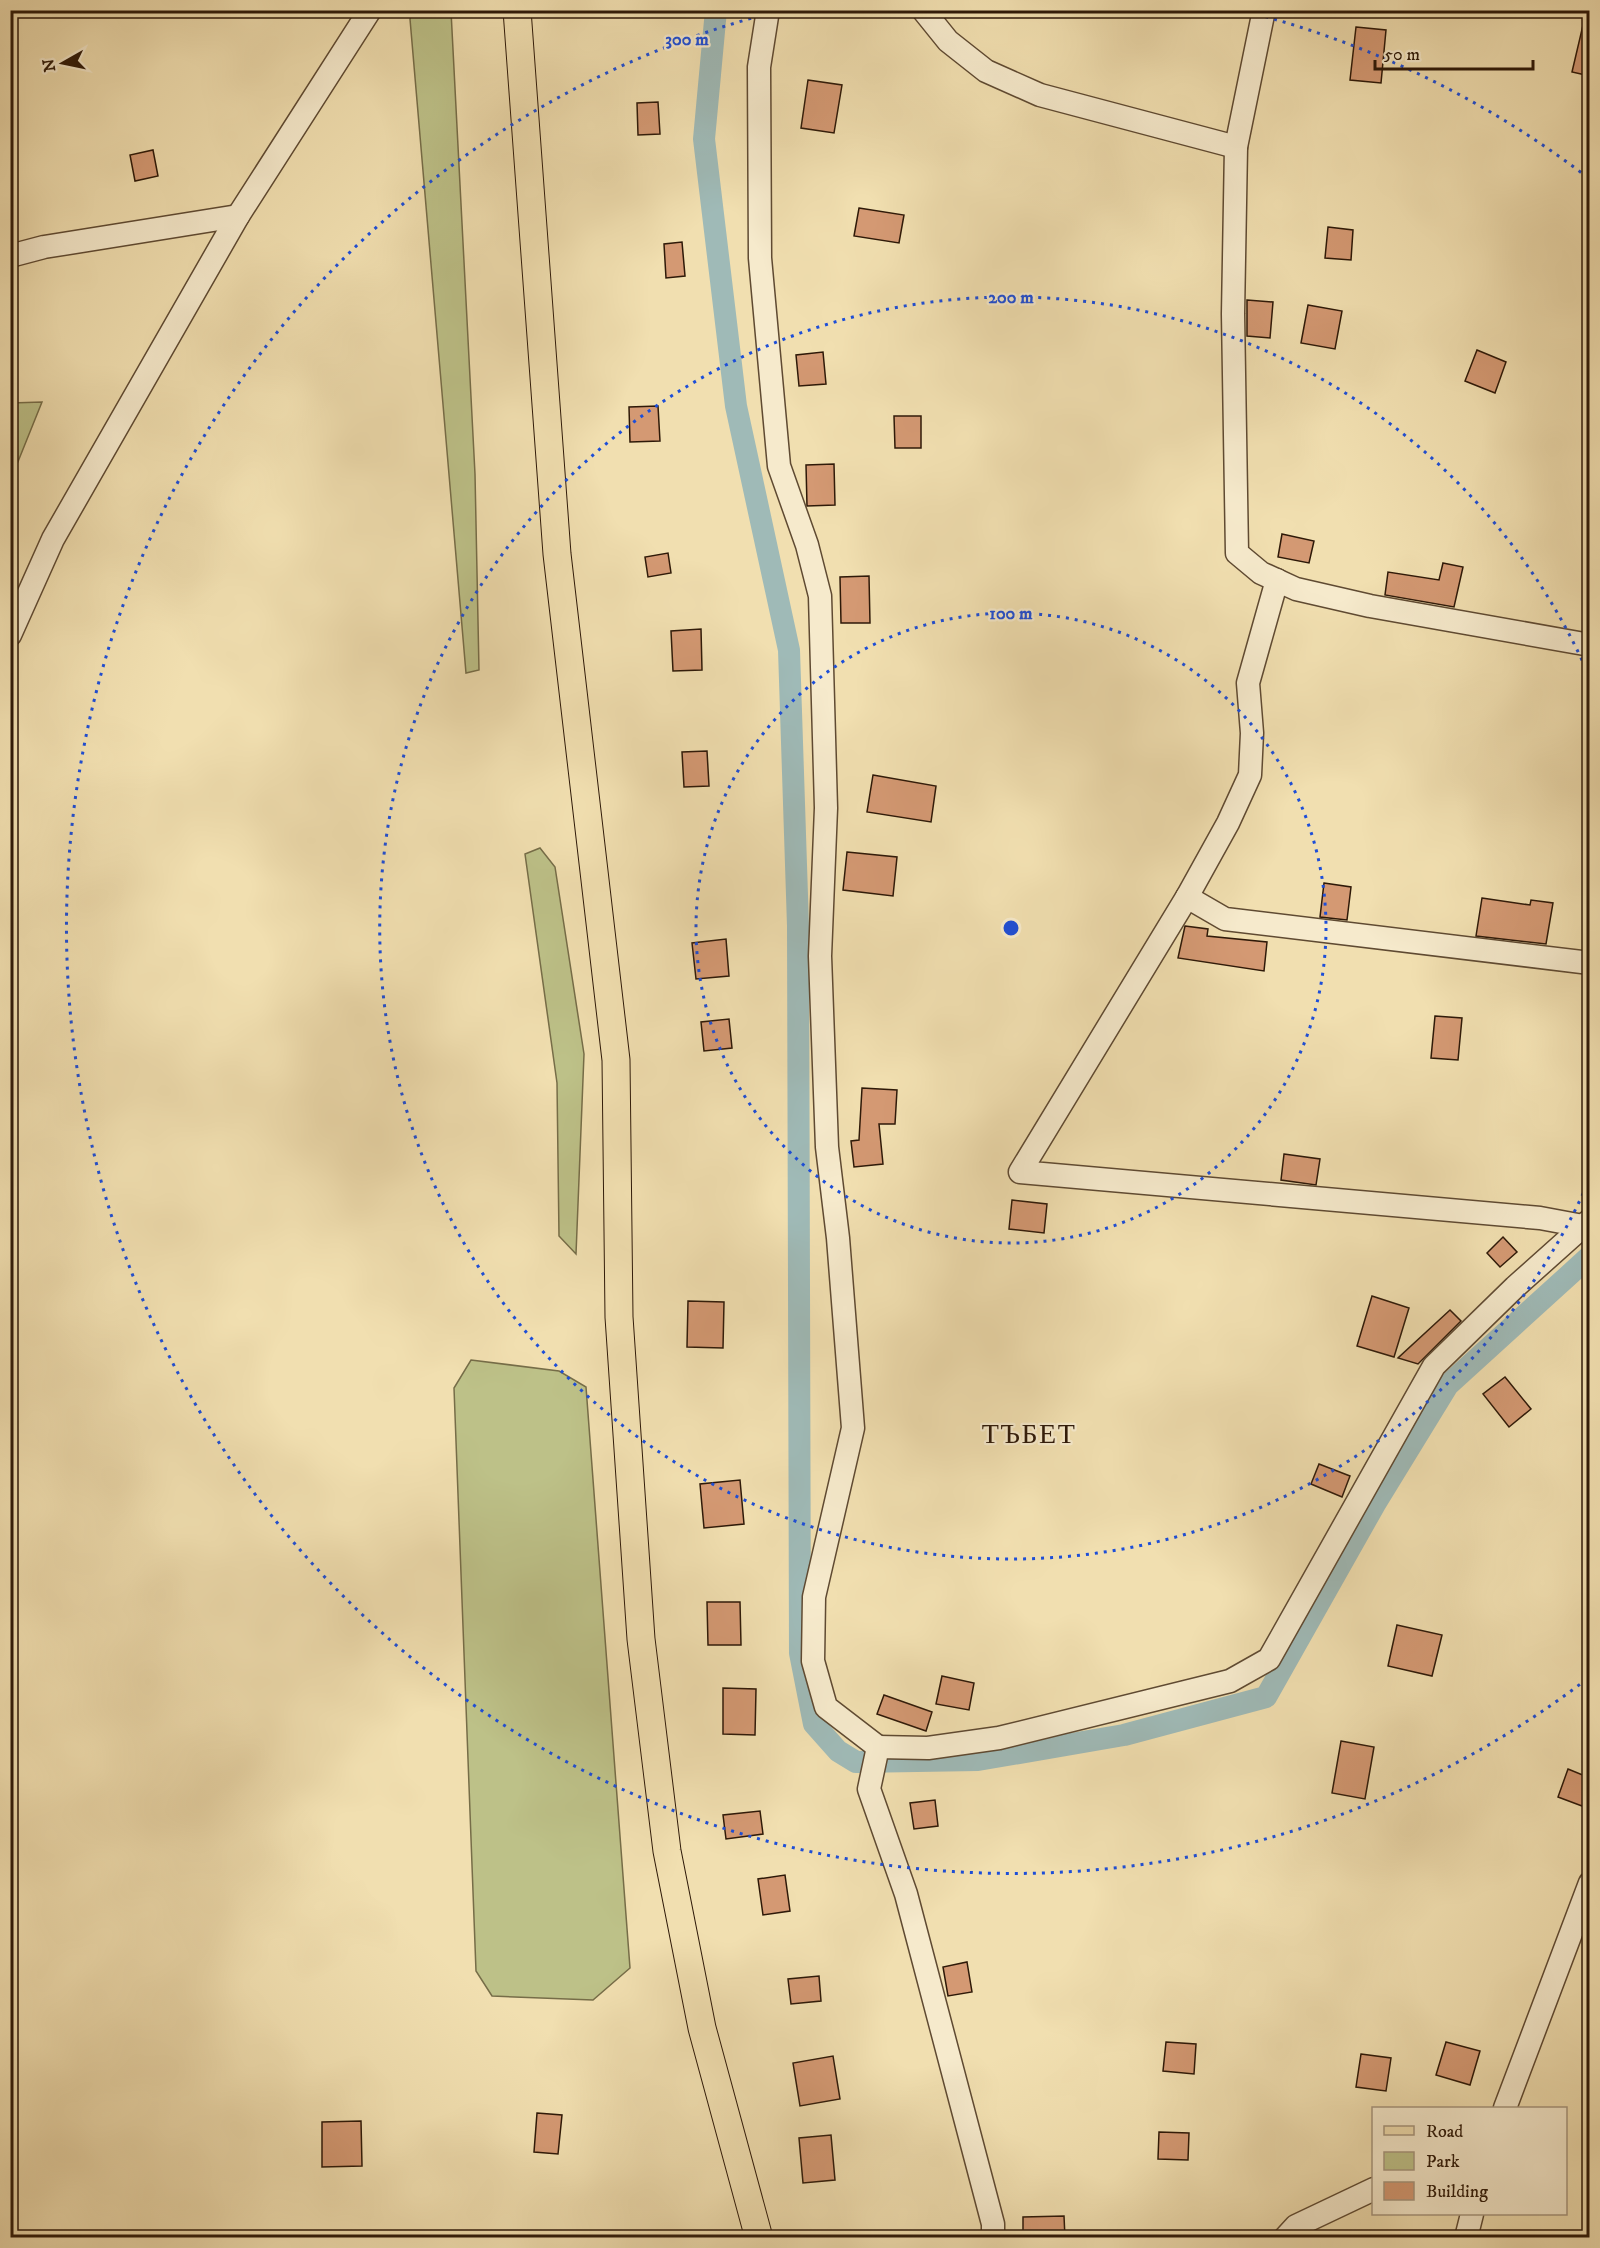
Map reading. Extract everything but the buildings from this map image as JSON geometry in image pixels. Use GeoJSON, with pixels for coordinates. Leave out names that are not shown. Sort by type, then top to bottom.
{"type":"FeatureCollection","features":[{"type":"Feature","properties":{"kind":"main road"},"geometry":{"type":"LineString","coordinates":[[517,10],[557,554],[616,1060],[619,1317],[641,1639],[667,1851],[699,2016],[759,2238]]}},
{"type":"Feature","properties":{"kind":"street"},"geometry":{"type":"LineString","coordinates":[[10,634],[53,539],[238,216],[370,10]]}},
{"type":"Feature","properties":{"kind":"street"},"geometry":{"type":"LineString","coordinates":[[768,10],[759,67],[760,258],[779,466],[807,545],[820,596],[826,808],[820,956],[827,1147],[838,1238],[853,1428],[814,1597],[813,1660],[826,1707],[878,1747],[928,1748],[999,1738],[1230,1681],[1269,1659],[1434,1366],[1515,1287],[1586,1223]]}},
{"type":"Feature","properties":{"kind":"street"},"geometry":{"type":"LineString","coordinates":[[923,10],[948,41],[986,71],[1040,95],[1236,147]]}},
{"type":"Feature","properties":{"kind":"street"},"geometry":{"type":"LineString","coordinates":[[1264,10],[1236,147],[1233,314],[1237,553],[1261,573],[1296,589],[1370,606],[1590,645]]}},
{"type":"Feature","properties":{"kind":"street"},"geometry":{"type":"LineString","coordinates":[[10,256],[44,247],[238,216]]}},
{"type":"Feature","properties":{"kind":"street"},"geometry":{"type":"LineString","coordinates":[[1277,580],[1248,683],[1252,734],[1250,775],[1228,824],[1187,897],[1020,1172],[1586,1223]]}},
{"type":"Feature","properties":{"kind":"street"},"geometry":{"type":"LineString","coordinates":[[1187,897],[1225,919],[1590,963]]}},
{"type":"Feature","properties":{"kind":"street"},"geometry":{"type":"LineString","coordinates":[[878,1747],[869,1789],[906,1894],[993,2224],[993,2238]]}},
{"type":"Feature","properties":{"kind":"street"},"geometry":{"type":"LineString","coordinates":[[1506,2107],[1590,1883]]}},
{"type":"Feature","properties":{"kind":"street"},"geometry":{"type":"LineString","coordinates":[[1285,2238],[1296,2226],[1372,2190]]}},
{"type":"Feature","properties":{"kind":"street"},"geometry":{"type":"LineString","coordinates":[[1466,2238],[1472,2215]]}},
{"type":"Feature","properties":{"kind":"green space"},"geometry":{"type":"Polygon","coordinates":[[[412,11],[451,11],[475,474],[479,670],[466,673],[410,19],[412,11]]]}},
{"type":"Feature","properties":{"kind":"green space"},"geometry":{"type":"Polygon","coordinates":[[[42,402],[11,479],[11,403],[42,402]]]}},
{"type":"Feature","properties":{"kind":"green space"},"geometry":{"type":"Polygon","coordinates":[[[540,848],[555,867],[584,1054],[576,1254],[559,1236],[557,1083],[525,854],[540,848]]]}},
{"type":"Feature","properties":{"kind":"green space"},"geometry":{"type":"Polygon","coordinates":[[[471,1360],[559,1371],[586,1387],[630,1968],[593,2000],[492,1996],[476,1971],[454,1388],[471,1360]]]}},
{"type":"Feature","properties":{"kind":"waterway"},"geometry":{"type":"LineString","coordinates":[[716,10],[704,139],[736,406],[789,650],[798,926],[800,1653],[814,1724],[838,1751],[856,1762],[978,1760],[1124,1735],[1266,1697],[1375,1504],[1448,1385],[1590,1256]]}},
{"type":"Feature","properties":{"kind":"district","name":"ТЪБЕТ"},"geometry":{"type":"Point","coordinates":[1029,1433]}}]}
